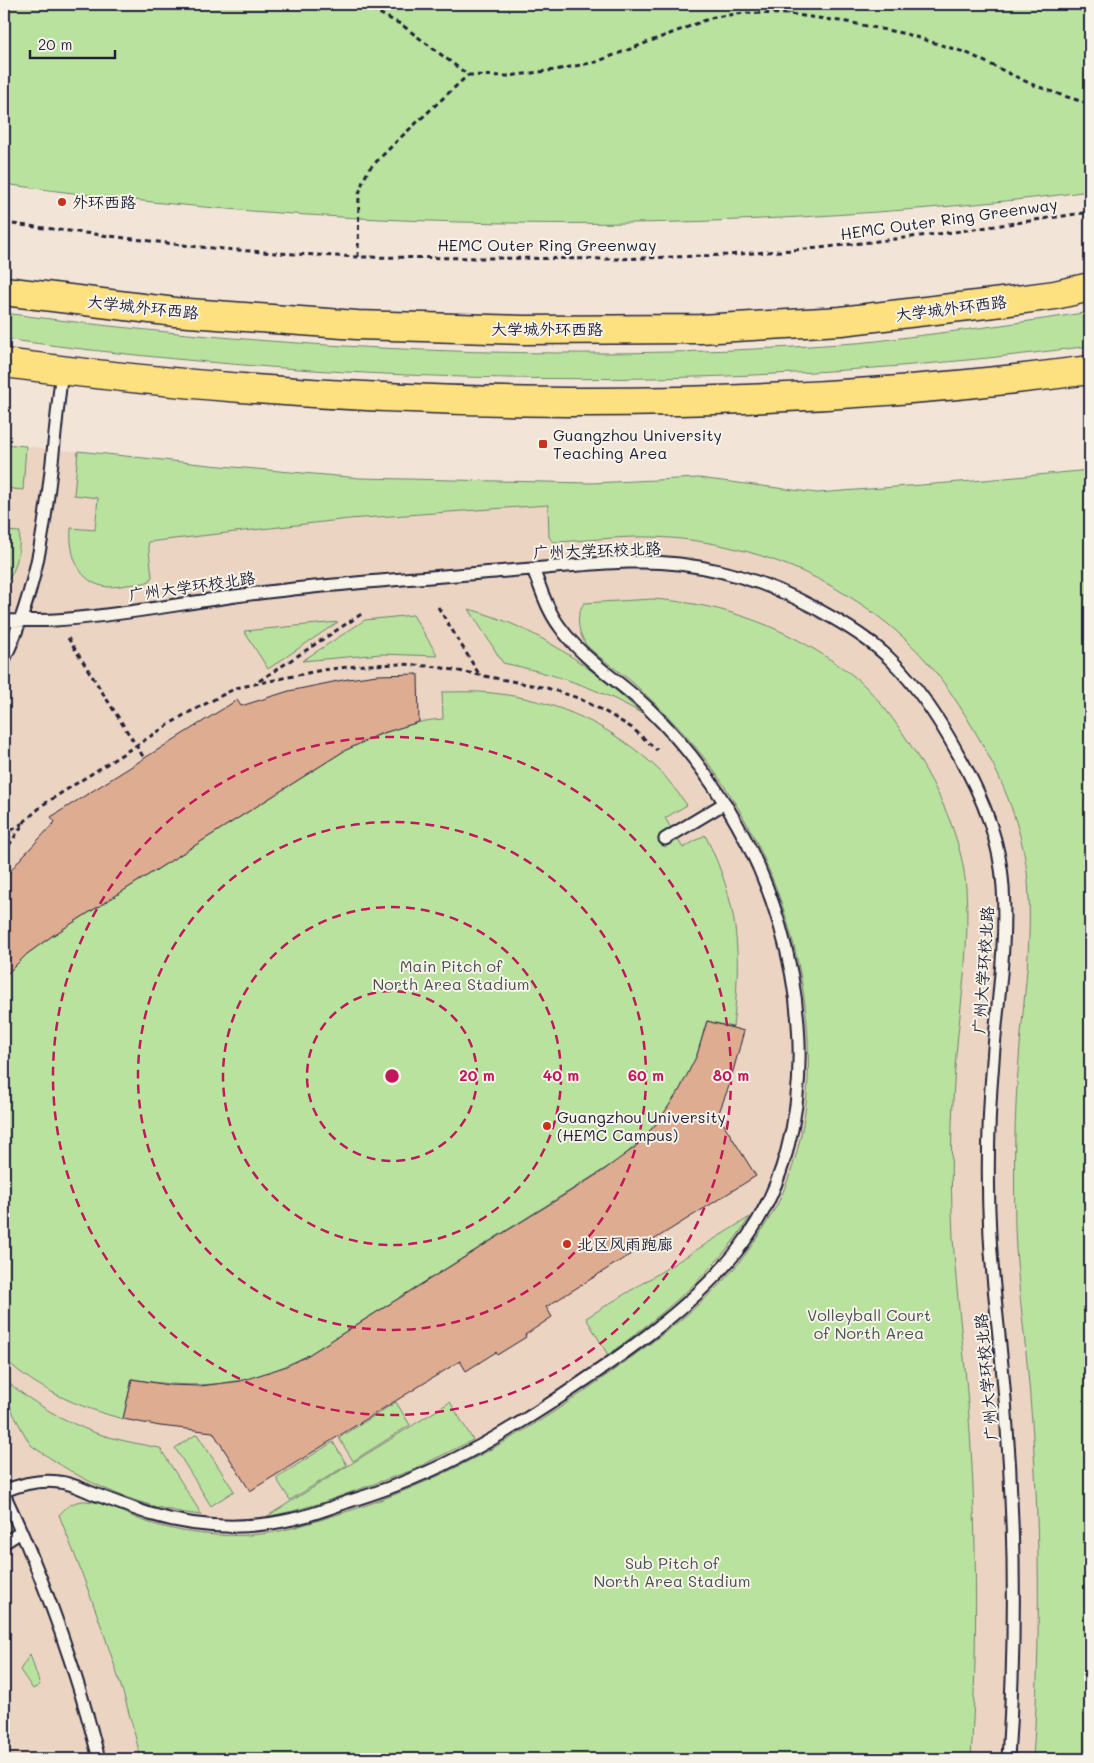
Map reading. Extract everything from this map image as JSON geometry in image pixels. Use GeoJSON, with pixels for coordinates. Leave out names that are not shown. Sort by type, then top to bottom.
{"type":"FeatureCollection","features":[{"type":"Feature","properties":{"kind":"main road","name":"大学城外环西路"},"geometry":{"type":"LineString","coordinates":[[4,291],[175,312],[357,325],[532,330],[700,329],[841,321],[1055,295],[1090,288]]}},
{"type":"Feature","properties":{"kind":"main road"},"geometry":{"type":"LineString","coordinates":[[4,363],[183,384],[326,394],[480,401],[652,402],[906,389],[1090,370]]}},
{"type":"Feature","properties":{"kind":"lane"},"geometry":{"type":"LineString","coordinates":[[4,660],[22,620],[36,573],[43,538],[62,370]]}},
{"type":"Feature","properties":{"kind":"lane","name":"广州大学环校北路"},"geometry":{"type":"LineString","coordinates":[[4,621],[56,620],[318,586],[618,563],[677,564],[730,574],[762,583],[790,594],[848,627],[890,659],[913,685],[941,724],[969,773],[992,829],[1000,860],[1004,915],[1002,966],[989,1123],[988,1176],[990,1237],[1005,1398],[1012,1528],[1013,1616],[1008,1759]]}},
{"type":"Feature","properties":{"kind":"lane"},"geometry":{"type":"LineString","coordinates":[[99,1759],[64,1642],[4,1493],[17,1486],[30,1483],[58,1482],[72,1484],[169,1519],[210,1525],[253,1526],[300,1518],[414,1478],[448,1463],[497,1437],[536,1413],[649,1333],[708,1283],[740,1248],[769,1202],[790,1143],[796,1108],[798,1080],[796,1009],[786,947],[772,898],[738,824],[703,770],[668,729],[626,688],[588,659],[569,639],[552,616],[533,569]]}},
{"type":"Feature","properties":{"kind":"lane"},"geometry":{"type":"LineString","coordinates":[[665,839],[725,803]]}},
{"type":"Feature","properties":{"kind":"lane"},"geometry":{"type":"LineString","coordinates":[[4,1543],[21,1532]]}},
{"type":"Feature","properties":{"kind":"path"},"geometry":{"type":"LineString","coordinates":[[346,4],[373,10],[402,26],[468,75],[509,76],[555,70],[596,62],[714,17],[744,13],[789,14],[906,34],[967,53],[1031,84],[1090,104]]}},
{"type":"Feature","properties":{"kind":"path"},"geometry":{"type":"LineString","coordinates":[[373,10],[374,4]]}},
{"type":"Feature","properties":{"kind":"path"},"geometry":{"type":"LineString","coordinates":[[788,4],[789,14]]}},
{"type":"Feature","properties":{"kind":"path"},"geometry":{"type":"LineString","coordinates":[[358,258],[360,194],[363,181],[369,169],[468,75]]}},
{"type":"Feature","properties":{"kind":"path","name":"HEMC Outer Ring Greenway"},"geometry":{"type":"LineString","coordinates":[[4,223],[199,247],[275,254],[358,258],[617,259],[727,255],[848,245],[1090,212]]}},
{"type":"Feature","properties":{"kind":"path"},"geometry":{"type":"LineString","coordinates":[[438,606],[479,674]]}},
{"type":"Feature","properties":{"kind":"path"},"geometry":{"type":"LineString","coordinates":[[257,683],[363,613]]}},
{"type":"Feature","properties":{"kind":"path"},"geometry":{"type":"LineString","coordinates":[[56,620],[144,758]]}},
{"type":"Feature","properties":{"kind":"path"},"geometry":{"type":"LineString","coordinates":[[4,835],[25,821],[50,800],[211,700],[236,688],[322,670],[365,665],[403,664],[479,674],[547,688],[578,698],[604,711],[632,728],[661,754]]}},
{"type":"Feature","properties":{"kind":"path"},"geometry":{"type":"LineString","coordinates":[[4,853],[25,821]]}},
{"type":"Feature","properties":{"kind":"shaded area","name":"Guangzhou University (HEMC Campus)"},"geometry":{"type":"Polygon","coordinates":[[[4,444],[360,478],[591,483],[699,478],[817,493],[1090,470],[1090,1759],[4,1759],[4,444]]]}},
{"type":"Feature","properties":{"kind":"green space"},"geometry":{"type":"Polygon","coordinates":[[[4,4],[1090,4],[1090,191],[946,207],[801,217],[701,221],[502,223],[302,215],[103,197],[4,184],[4,4]]]}},
{"type":"Feature","properties":{"kind":"green space"},"geometry":{"type":"Polygon","coordinates":[[[1090,312],[1090,346],[955,361],[820,372],[683,377],[547,378],[411,375],[274,367],[139,355],[4,339],[4,313],[108,326],[316,344],[421,350],[630,353],[735,350],[859,343],[1090,312]]]}},
{"type":"Feature","properties":{"kind":"green space"},"geometry":{"type":"Polygon","coordinates":[[[4,444],[26,446],[23,490],[4,488],[4,444]]]}},
{"type":"Feature","properties":{"kind":"green space"},"geometry":{"type":"Polygon","coordinates":[[[78,451],[360,478],[591,483],[699,478],[817,493],[1090,470],[1090,1759],[1033,1759],[1038,1623],[1036,1487],[1030,1397],[1016,1249],[1014,1186],[1016,1101],[1029,926],[1026,865],[1019,831],[1001,782],[969,721],[940,678],[905,639],[868,609],[827,584],[783,563],[737,549],[685,539],[641,537],[553,542],[549,537],[548,505],[349,519],[148,542],[152,576],[150,581],[113,587],[98,585],[83,574],[74,557],[72,548],[71,528],[95,530],[98,498],[74,495],[78,451]]]}},
{"type":"Feature","properties":{"kind":"green space"},"geometry":{"type":"Polygon","coordinates":[[[4,531],[20,532],[15,567],[4,584],[4,531]]]}},
{"type":"Feature","properties":{"kind":"green space"},"geometry":{"type":"Polygon","coordinates":[[[653,599],[696,604],[759,622],[798,640],[855,677],[885,708],[917,755],[944,806],[962,860],[966,888],[967,930],[954,1078],[951,1146],[954,1258],[971,1448],[975,1537],[976,1626],[971,1759],[141,1759],[124,1697],[104,1636],[59,1515],[64,1509],[77,1502],[84,1501],[106,1505],[141,1520],[174,1529],[209,1534],[263,1534],[280,1531],[358,1508],[422,1483],[513,1437],[571,1400],[658,1338],[696,1307],[730,1273],[745,1255],[777,1205],[797,1152],[807,1095],[808,1036],[801,976],[786,918],[765,862],[739,809],[708,763],[682,731],[653,701],[586,645],[579,629],[579,613],[584,603],[653,599]]]}},
{"type":"Feature","properties":{"kind":"green space"},"geometry":{"type":"Polygon","coordinates":[[[469,609],[517,626],[540,637],[602,679],[641,713],[608,696],[574,682],[503,663],[469,609]]]}},
{"type":"Feature","properties":{"kind":"green space"},"geometry":{"type":"Polygon","coordinates":[[[413,615],[438,656],[381,654],[302,661],[365,620],[413,615]]]}},
{"type":"Feature","properties":{"kind":"green space"},"geometry":{"type":"Polygon","coordinates":[[[338,622],[268,669],[244,631],[338,622]]]}},
{"type":"Feature","properties":{"kind":"green space","name":"Main Pitch of North Area Stadium"},"geometry":{"type":"Polygon","coordinates":[[[442,692],[479,692],[515,696],[561,709],[604,729],[643,756],[661,772],[687,805],[665,818],[683,848],[705,835],[725,883],[735,929],[737,952],[736,1000],[733,1027],[707,1021],[697,1055],[674,1099],[642,1139],[617,1161],[305,1357],[262,1375],[221,1383],[200,1385],[132,1379],[123,1419],[90,1409],[59,1396],[30,1379],[4,1358],[4,977],[27,954],[52,936],[344,751],[404,726],[443,719],[442,692]]]}},
{"type":"Feature","properties":{"kind":"green space"},"geometry":{"type":"Polygon","coordinates":[[[750,1217],[704,1275],[667,1309],[608,1355],[586,1318],[750,1217]]]}},
{"type":"Feature","properties":{"kind":"green space"},"geometry":{"type":"Polygon","coordinates":[[[4,1379],[48,1410],[72,1423],[112,1438],[160,1448],[202,1515],[143,1503],[105,1489],[36,1449],[29,1442],[4,1395],[4,1379]]]}},
{"type":"Feature","properties":{"kind":"green space"},"geometry":{"type":"Polygon","coordinates":[[[396,1402],[410,1425],[353,1461],[339,1438],[396,1402]]]}},
{"type":"Feature","properties":{"kind":"green space"},"geometry":{"type":"Polygon","coordinates":[[[450,1402],[473,1440],[410,1471],[321,1503],[266,1517],[450,1402]]]}},
{"type":"Feature","properties":{"kind":"green space"},"geometry":{"type":"Polygon","coordinates":[[[197,1434],[234,1491],[211,1506],[175,1448],[197,1434]]]}},
{"type":"Feature","properties":{"kind":"green space"},"geometry":{"type":"Polygon","coordinates":[[[333,1442],[347,1465],[290,1500],[276,1478],[333,1442]]]}},
{"type":"Feature","properties":{"kind":"green space"},"geometry":{"type":"Polygon","coordinates":[[[30,1654],[40,1685],[33,1689],[20,1670],[30,1654]]]}},
{"type":"Feature","properties":{"kind":"building"},"geometry":{"type":"Polygon","coordinates":[[[418,674],[419,722],[380,734],[344,751],[52,936],[27,954],[4,977],[4,879],[55,822],[51,817],[237,700],[241,706],[289,691],[348,679],[377,675],[418,674]]]}},
{"type":"Feature","properties":{"kind":"building","name":"北区风雨跑廊"},"geometry":{"type":"Polygon","coordinates":[[[707,1021],[744,1031],[729,1086],[718,1115],[756,1176],[546,1307],[552,1317],[525,1335],[526,1337],[497,1355],[496,1352],[466,1371],[460,1361],[250,1491],[213,1432],[160,1426],[123,1419],[132,1379],[168,1385],[200,1386],[241,1381],[284,1367],[305,1357],[601,1172],[634,1148],[658,1122],[680,1089],[697,1055],[707,1021]]]}},
{"type":"Feature","properties":{"kind":"place","name":"外环西路"},"geometry":{"type":"Point","coordinates":[62,202]}},
{"type":"Feature","properties":{"kind":"place","name":"Guangzhou University Teaching Area"},"geometry":{"type":"Point","coordinates":[543,444]}},
{"type":"Feature","properties":{"kind":"place","name":"Guangzhou University (HEMC Campus)"},"geometry":{"type":"Point","coordinates":[547,1126]}},
{"type":"Feature","properties":{"kind":"place","name":"北区风雨跑廊"},"geometry":{"type":"Point","coordinates":[567,1244]}},
{"type":"Feature","properties":{"kind":"park label","name":"Volleyball Court of North Area"},"geometry":{"type":"Point","coordinates":[869,1324]}},
{"type":"Feature","properties":{"kind":"park label","name":"Sub Pitch of North Area Stadium"},"geometry":{"type":"Point","coordinates":[672,1572]}}]}
